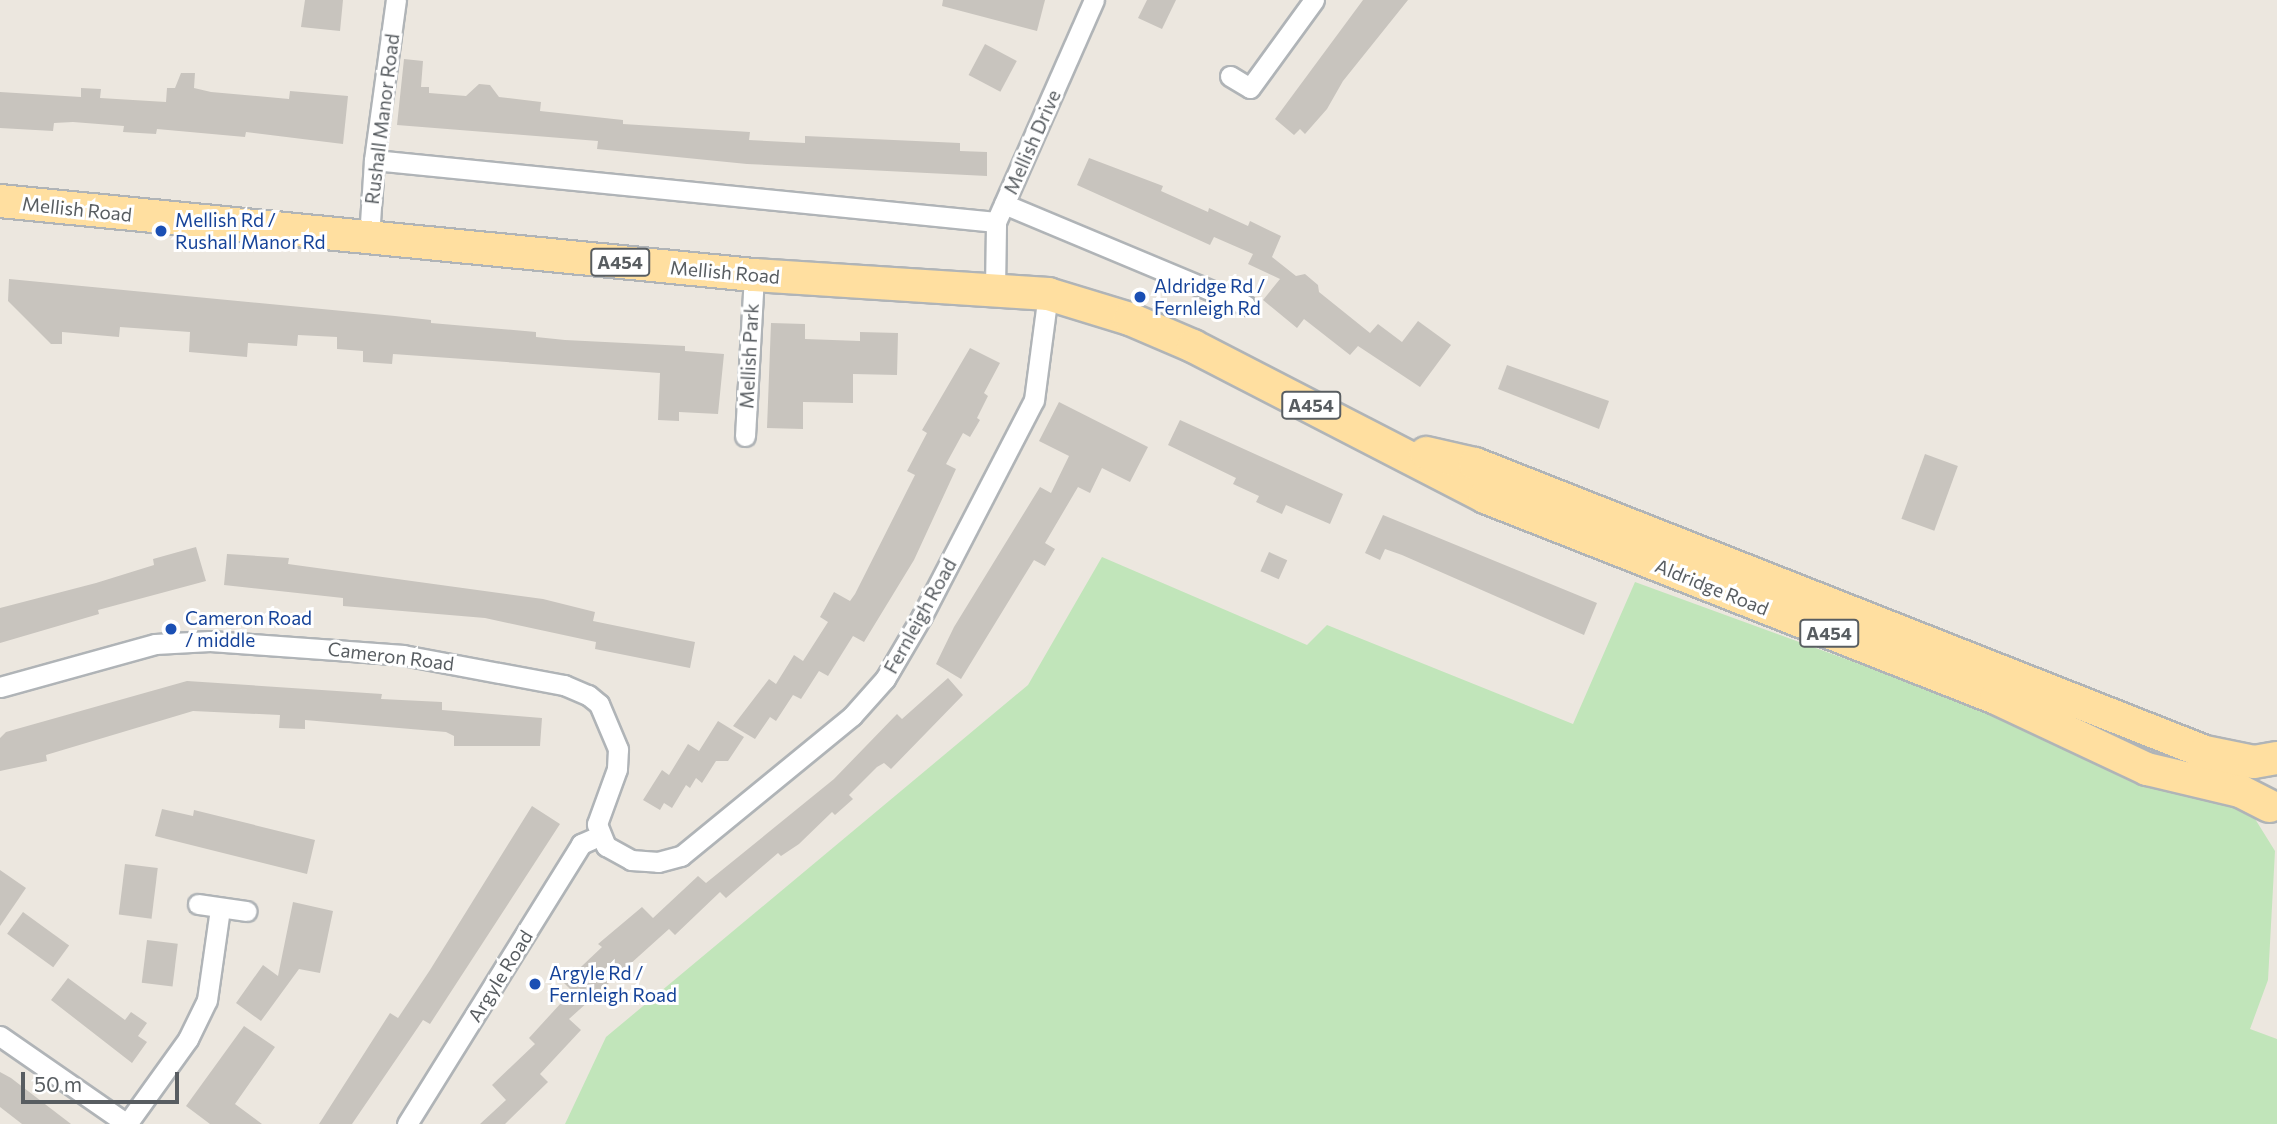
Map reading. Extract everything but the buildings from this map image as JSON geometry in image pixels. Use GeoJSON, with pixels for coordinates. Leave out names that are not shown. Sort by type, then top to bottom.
{"type":"FeatureCollection","features":[{"type":"Feature","properties":{"kind":"main road","name":"Mellish Road"},"geometry":{"type":"LineString","coordinates":[[0,201],[754,275],[1048,294],[1130,319],[1228,363]]}},
{"type":"Feature","properties":{"kind":"main road","name":"Aldridge Road"},"geometry":{"type":"LineString","coordinates":[[1228,363],[1394,447],[1485,497],[1996,698],[2147,769],[2240,791],[2273,814]]}},
{"type":"Feature","properties":{"kind":"main road","name":"Aldridge Road"},"geometry":{"type":"LineString","coordinates":[[1394,447],[1475,464],[2205,752],[2254,762],[2277,758]]}},
{"type":"Feature","properties":{"kind":"main road","name":"A454"},"geometry":{"type":"LineString","coordinates":[[2273,814],[2270,783],[2277,768]]}},
{"type":"Feature","properties":{"kind":"street","name":"Rushall Manor Road"},"geometry":{"type":"LineString","coordinates":[[369,238],[374,160],[396,0]]}},
{"type":"Feature","properties":{"kind":"street","name":"Mellish Drive"},"geometry":{"type":"LineString","coordinates":[[995,289],[996,222],[1094,0]]}},
{"type":"Feature","properties":{"kind":"street"},"geometry":{"type":"LineString","coordinates":[[1230,76],[1250,88],[1314,0]]}},
{"type":"Feature","properties":{"kind":"street"},"geometry":{"type":"LineString","coordinates":[[374,160],[996,222]]}},
{"type":"Feature","properties":{"kind":"street"},"geometry":{"type":"LineString","coordinates":[[1004,204],[1245,305]]}},
{"type":"Feature","properties":{"kind":"street","name":"Mellish Park"},"geometry":{"type":"LineString","coordinates":[[745,436],[754,275]]}},
{"type":"Feature","properties":{"kind":"street","name":"Fernleigh Road"},"geometry":{"type":"LineString","coordinates":[[599,836],[606,846],[631,860],[658,862],[681,856],[852,716],[885,679],[922,616],[1034,400],[1048,294]]}},
{"type":"Feature","properties":{"kind":"street","name":"Cameron Road"},"geometry":{"type":"LineString","coordinates":[[0,687],[155,644],[210,642],[403,655],[564,685],[589,695],[598,704],[618,749],[614,778],[598,813],[599,836]]}},
{"type":"Feature","properties":{"kind":"street","name":"Argyle Road"},"geometry":{"type":"LineString","coordinates":[[407,1124],[581,844],[599,836]]}},
{"type":"Feature","properties":{"kind":"street"},"geometry":{"type":"LineString","coordinates":[[198,904],[246,911]]}},
{"type":"Feature","properties":{"kind":"street"},"geometry":{"type":"LineString","coordinates":[[0,1036],[127,1124],[188,1039],[207,1000],[220,909]]}},
{"type":"Feature","properties":{"kind":"green space"},"geometry":{"type":"Polygon","coordinates":[[[1102,557],[1307,645],[1327,625],[1573,724],[1635,582],[2013,720],[2135,776],[2252,814],[2275,851],[2268,980],[2250,1029],[2277,1039],[2277,1124],[565,1124],[606,1037],[1028,685],[1102,557]]]}},
{"type":"Feature","properties":{"kind":"place","name":"Mellish Rd / Rushall Manor Rd"},"geometry":{"type":"Point","coordinates":[161,231]}},
{"type":"Feature","properties":{"kind":"place","name":"Aldridge Rd / Fernleigh Rd"},"geometry":{"type":"Point","coordinates":[1140,297]}},
{"type":"Feature","properties":{"kind":"place","name":"Cameron Road / middle"},"geometry":{"type":"Point","coordinates":[171,629]}},
{"type":"Feature","properties":{"kind":"place","name":"Argyle Rd / Fernleigh Road"},"geometry":{"type":"Point","coordinates":[535,984]}}]}
